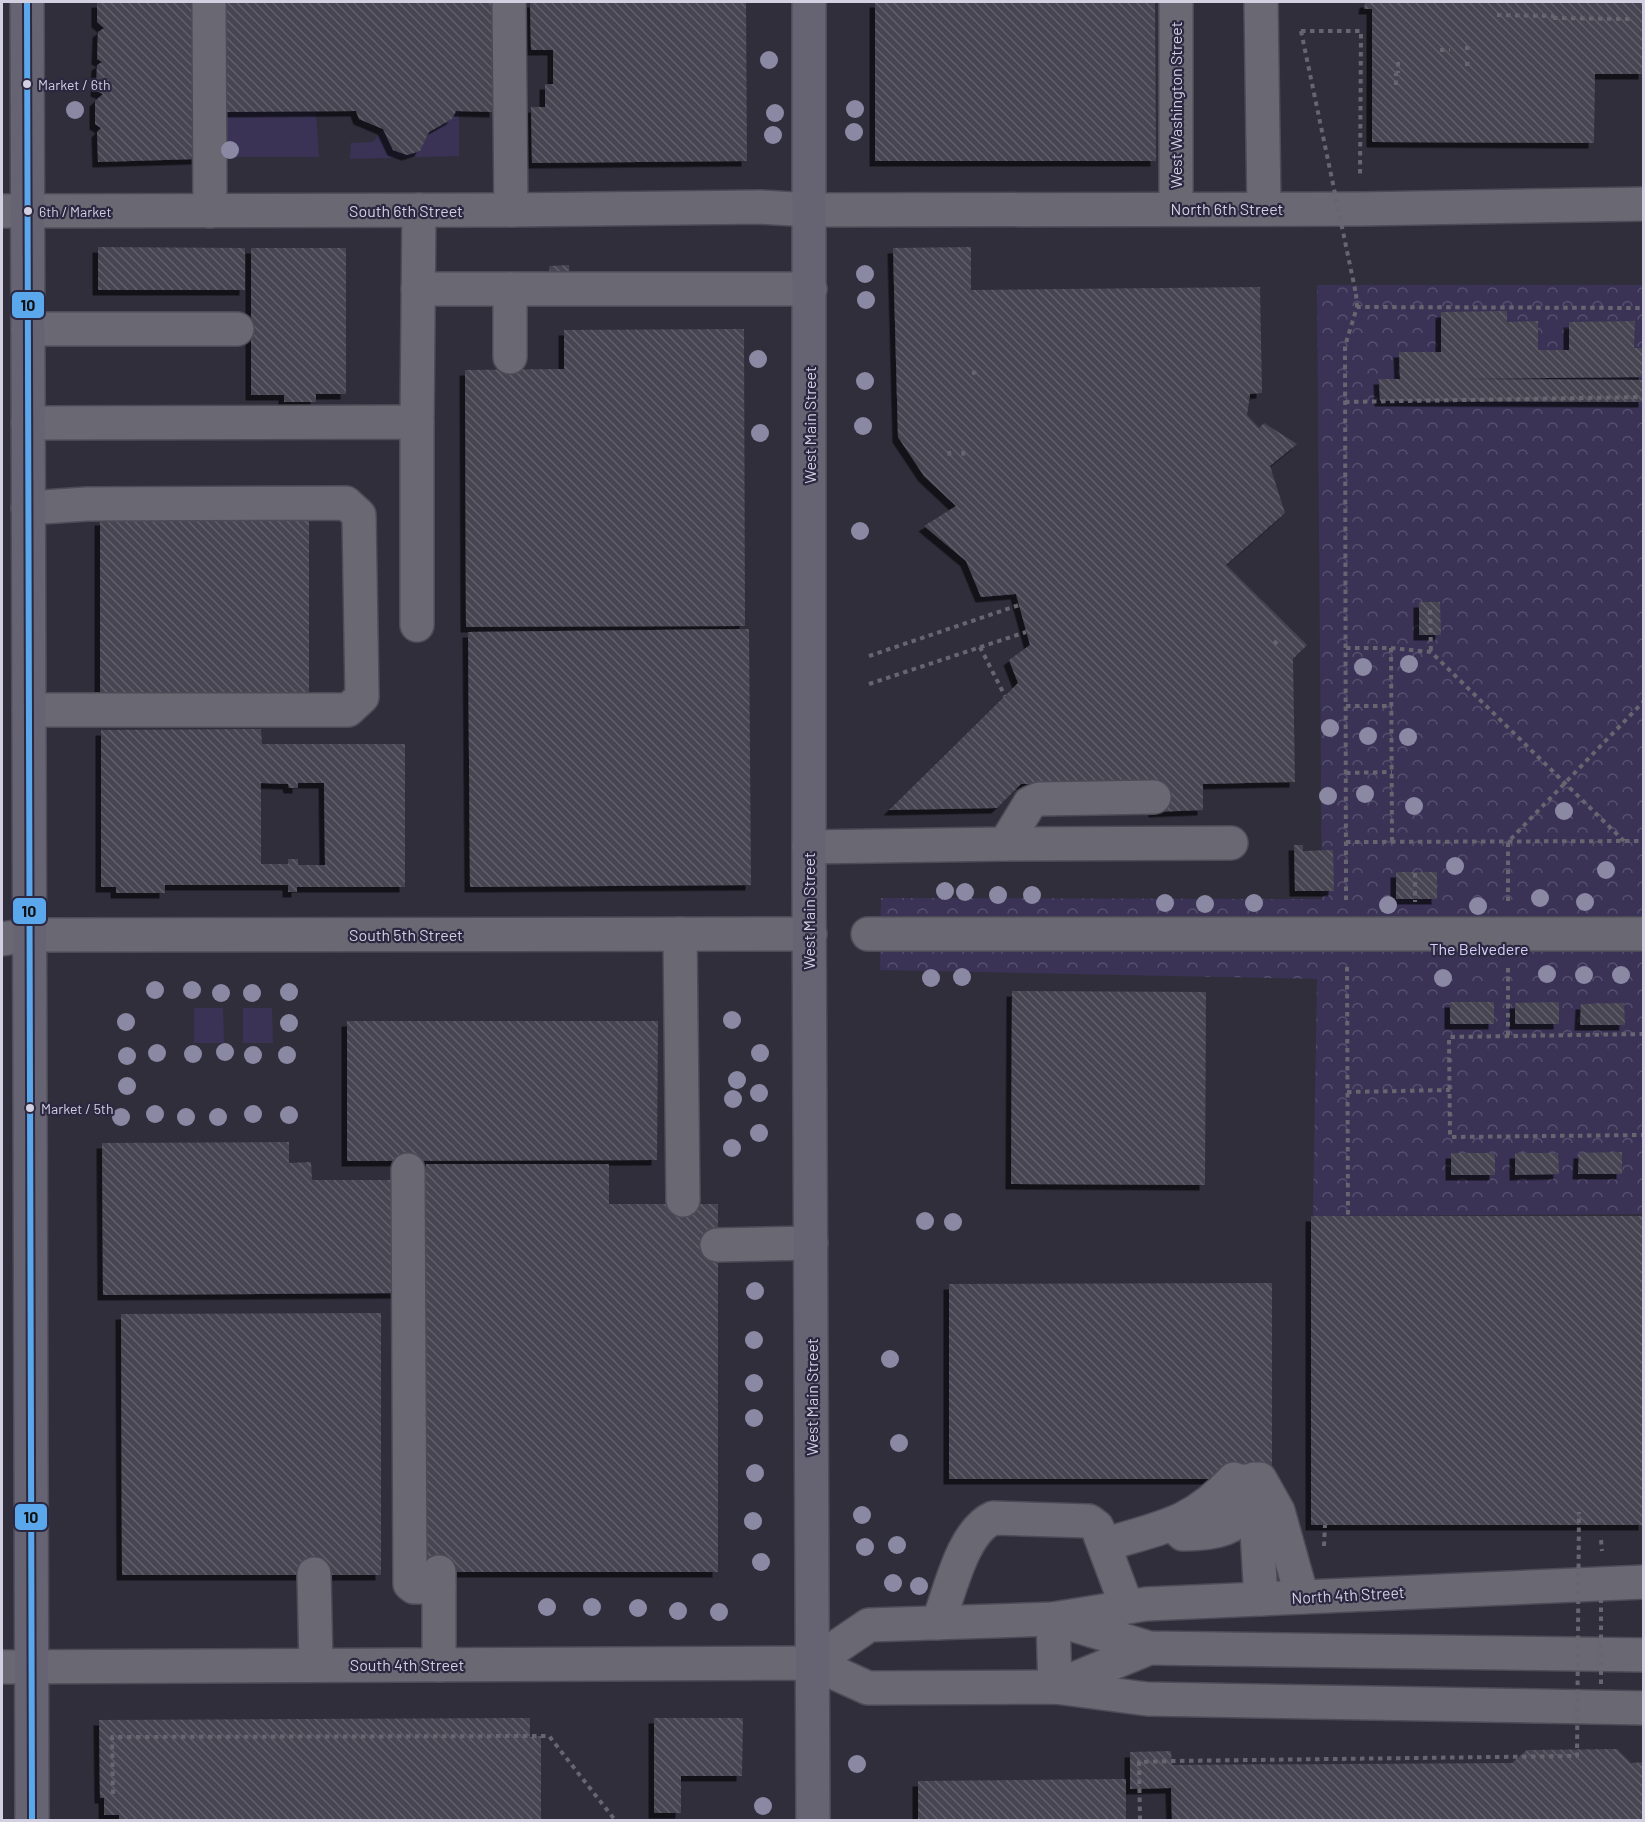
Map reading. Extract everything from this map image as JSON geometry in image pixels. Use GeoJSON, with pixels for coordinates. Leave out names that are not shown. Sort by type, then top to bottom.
{"type":"FeatureCollection","features":[{"type":"Feature","properties":{"kind":"main road"},"geometry":{"type":"LineString","coordinates":[[27,2],[15,211],[28,329],[29,710],[16,937],[17,1667],[32,1821]]}},
{"type":"Feature","properties":{"kind":"main road","name":"West Main Street"},"geometry":{"type":"LineString","coordinates":[[809,2],[809,847],[813,1821]]}},
{"type":"Feature","properties":{"kind":"street"},"geometry":{"type":"LineString","coordinates":[[209,2],[210,211]]}},
{"type":"Feature","properties":{"kind":"street"},"geometry":{"type":"LineString","coordinates":[[509,2],[511,210]]}},
{"type":"Feature","properties":{"kind":"street","name":"West Washington Street"},"geometry":{"type":"LineString","coordinates":[[1176,2],[1176,209]]}},
{"type":"Feature","properties":{"kind":"street"},"geometry":{"type":"LineString","coordinates":[[1261,2],[1264,209]]}},
{"type":"Feature","properties":{"kind":"street","name":"North 6th Street"},"geometry":{"type":"LineString","coordinates":[[810,210],[1264,209],[1644,204]]}},
{"type":"Feature","properties":{"kind":"street","name":"South 6th Street"},"geometry":{"type":"LineString","coordinates":[[15,211],[760,207],[810,210]]}},
{"type":"Feature","properties":{"kind":"street"},"geometry":{"type":"LineString","coordinates":[[417,625],[419,210]]}},
{"type":"Feature","properties":{"kind":"street"},"geometry":{"type":"LineString","coordinates":[[418,289],[810,289]]}},
{"type":"Feature","properties":{"kind":"street"},"geometry":{"type":"LineString","coordinates":[[510,289],[510,357]]}},
{"type":"Feature","properties":{"kind":"street"},"geometry":{"type":"LineString","coordinates":[[28,329],[237,329]]}},
{"type":"Feature","properties":{"kind":"street"},"geometry":{"type":"LineString","coordinates":[[28,423],[417,422]]}},
{"type":"Feature","properties":{"kind":"street"},"geometry":{"type":"LineString","coordinates":[[28,507],[87,504],[346,503],[358,515],[362,697],[348,710],[29,710]]}},
{"type":"Feature","properties":{"kind":"street"},"geometry":{"type":"LineString","coordinates":[[1005,844],[1030,803],[1039,798],[1154,797]]}},
{"type":"Feature","properties":{"kind":"street"},"geometry":{"type":"LineString","coordinates":[[809,847],[1231,843]]}},
{"type":"Feature","properties":{"kind":"street"},"geometry":{"type":"LineString","coordinates":[[680,934],[683,1200]]}},
{"type":"Feature","properties":{"kind":"street","name":"South 5th Street"},"geometry":{"type":"LineString","coordinates":[[16,937],[810,934]]}},
{"type":"Feature","properties":{"kind":"street"},"geometry":{"type":"LineString","coordinates":[[868,934],[1644,934]]}},
{"type":"Feature","properties":{"kind":"street"},"geometry":{"type":"LineString","coordinates":[[408,1170],[410,1584],[414,1587],[439,1579],[439,1665]]}},
{"type":"Feature","properties":{"kind":"street"},"geometry":{"type":"LineString","coordinates":[[717,1245],[811,1243]]}},
{"type":"Feature","properties":{"kind":"street"},"geometry":{"type":"LineString","coordinates":[[1104,1545],[1173,1525],[1218,1495],[1248,1479]]}},
{"type":"Feature","properties":{"kind":"street"},"geometry":{"type":"LineString","coordinates":[[1248,1479],[1278,1511],[1302,1597]]}},
{"type":"Feature","properties":{"kind":"street"},"geometry":{"type":"LineString","coordinates":[[1248,1479],[1260,1599]]}},
{"type":"Feature","properties":{"kind":"street"},"geometry":{"type":"LineString","coordinates":[[938,1623],[970,1538],[982,1523],[993,1518],[1089,1521],[1097,1527],[1136,1606],[1149,1648],[1147,1700]]}},
{"type":"Feature","properties":{"kind":"street"},"geometry":{"type":"LineString","coordinates":[[314,1574],[316,1665]]}},
{"type":"Feature","properties":{"kind":"street","name":"North 4th Street"},"geometry":{"type":"LineString","coordinates":[[813,1663],[869,1625],[1053,1619],[1136,1606],[1260,1599],[1644,1582]]}},
{"type":"Feature","properties":{"kind":"street"},"geometry":{"type":"LineString","coordinates":[[1053,1619],[1055,1687]]}},
{"type":"Feature","properties":{"kind":"street","name":"North 4th Street"},"geometry":{"type":"LineString","coordinates":[[1053,1619],[1149,1648],[1644,1655]]}},
{"type":"Feature","properties":{"kind":"street","name":"North 4th Street"},"geometry":{"type":"LineString","coordinates":[[1055,1687],[1149,1648]]}},
{"type":"Feature","properties":{"kind":"street","name":"South 4th Street"},"geometry":{"type":"LineString","coordinates":[[17,1667],[813,1663]]}},
{"type":"Feature","properties":{"kind":"street","name":"North 4th Street"},"geometry":{"type":"LineString","coordinates":[[813,1663],[868,1688],[1055,1687],[1147,1700],[1644,1708]]}},
{"type":"Feature","properties":{"kind":"path"},"geometry":{"type":"LineString","coordinates":[[1497,15],[1630,19]]}},
{"type":"Feature","properties":{"kind":"path"},"geometry":{"type":"LineString","coordinates":[[1348,1216],[1345,346],[1357,307],[1301,31],[1361,31],[1359,164]]}},
{"type":"Feature","properties":{"kind":"path"},"geometry":{"type":"LineString","coordinates":[[1440,51],[1450,50]]}},
{"type":"Feature","properties":{"kind":"path"},"geometry":{"type":"LineString","coordinates":[[1396,85],[1398,62]]}},
{"type":"Feature","properties":{"kind":"path"},"geometry":{"type":"LineString","coordinates":[[1465,64],[1471,64]]}},
{"type":"Feature","properties":{"kind":"path"},"geometry":{"type":"LineString","coordinates":[[1357,307],[1644,308]]}},
{"type":"Feature","properties":{"kind":"path"},"geometry":{"type":"LineString","coordinates":[[972,373],[979,372]]}},
{"type":"Feature","properties":{"kind":"path"},"geometry":{"type":"LineString","coordinates":[[1345,402],[1644,397]]}},
{"type":"Feature","properties":{"kind":"path"},"geometry":{"type":"LineString","coordinates":[[949,451],[950,459]]}},
{"type":"Feature","properties":{"kind":"path"},"geometry":{"type":"LineString","coordinates":[[963,451],[964,458]]}},
{"type":"Feature","properties":{"kind":"path"},"geometry":{"type":"LineString","coordinates":[[869,656],[1019,605]]}},
{"type":"Feature","properties":{"kind":"path"},"geometry":{"type":"LineString","coordinates":[[1430,610],[1431,652]]}},
{"type":"Feature","properties":{"kind":"path"},"geometry":{"type":"LineString","coordinates":[[869,684],[1026,632]]}},
{"type":"Feature","properties":{"kind":"path"},"geometry":{"type":"LineString","coordinates":[[1274,641],[1278,645]]}},
{"type":"Feature","properties":{"kind":"path"},"geometry":{"type":"LineString","coordinates":[[980,647],[1005,696]]}},
{"type":"Feature","properties":{"kind":"path"},"geometry":{"type":"LineString","coordinates":[[1346,648],[1391,648],[1431,652],[1625,842]]}},
{"type":"Feature","properties":{"kind":"path"},"geometry":{"type":"LineString","coordinates":[[1391,648],[1392,842]]}},
{"type":"Feature","properties":{"kind":"path"},"geometry":{"type":"LineString","coordinates":[[1508,1036],[1508,842],[1644,702]]}},
{"type":"Feature","properties":{"kind":"path"},"geometry":{"type":"LineString","coordinates":[[1346,706],[1392,706]]}},
{"type":"Feature","properties":{"kind":"path"},"geometry":{"type":"LineString","coordinates":[[1346,773],[1392,772]]}},
{"type":"Feature","properties":{"kind":"path"},"geometry":{"type":"LineString","coordinates":[[1346,842],[1644,842]]}},
{"type":"Feature","properties":{"kind":"path"},"geometry":{"type":"LineString","coordinates":[[1415,873],[1415,899]]}},
{"type":"Feature","properties":{"kind":"path"},"geometry":{"type":"LineString","coordinates":[[1644,1034],[1449,1037],[1450,1137],[1644,1135]]}},
{"type":"Feature","properties":{"kind":"path"},"geometry":{"type":"LineString","coordinates":[[1347,1092],[1450,1090]]}},
{"type":"Feature","properties":{"kind":"path"},"geometry":{"type":"LineString","coordinates":[[1140,1821],[1139,1762],[1577,1756],[1579,1512]]}},
{"type":"Feature","properties":{"kind":"path"},"geometry":{"type":"LineString","coordinates":[[1324,1553],[1325,1525]]}},
{"type":"Feature","properties":{"kind":"path"},"geometry":{"type":"LineString","coordinates":[[1601,1599],[1601,1684]]}},
{"type":"Feature","properties":{"kind":"path"},"geometry":{"type":"LineString","coordinates":[[113,1794],[112,1737],[549,1736],[615,1821]]}},
{"type":"Feature","properties":{"kind":"green space"},"geometry":{"type":"Polygon","coordinates":[[[456,111],[459,111],[459,156],[350,159],[351,143],[373,142],[383,129],[393,150],[407,155],[419,151],[429,132],[452,119],[456,111]]]}},
{"type":"Feature","properties":{"kind":"green space"},"geometry":{"type":"Polygon","coordinates":[[[224,112],[316,112],[319,157],[216,157],[224,112]]]}},
{"type":"Feature","properties":{"kind":"green space","name":"The Belvedere"},"geometry":{"type":"Polygon","coordinates":[[[1317,285],[1643,285],[1643,1214],[1313,1216],[1317,979],[880,970],[881,898],[1322,899],[1317,285]]]}},
{"type":"Feature","properties":{"kind":"green space"},"geometry":{"type":"Polygon","coordinates":[[[194,1008],[223,1008],[224,1043],[194,1043],[194,1008]]]}},
{"type":"Feature","properties":{"kind":"green space"},"geometry":{"type":"Polygon","coordinates":[[[243,1008],[272,1008],[273,1043],[243,1043],[243,1008]]]}},
{"type":"Feature","properties":{"kind":"building"},"geometry":{"type":"Polygon","coordinates":[[[97,2],[200,2],[197,159],[98,162],[97,132],[101,128],[95,124],[95,101],[103,94],[96,91],[97,65],[102,62],[97,59],[98,32],[104,28],[97,22],[97,2]]]}},
{"type":"Feature","properties":{"kind":"building"},"geometry":{"type":"Polygon","coordinates":[[[225,2],[495,2],[495,112],[456,111],[452,119],[429,132],[420,151],[407,155],[393,150],[383,129],[359,119],[356,111],[224,112],[225,2]]]}},
{"type":"Feature","properties":{"kind":"building"},"geometry":{"type":"Polygon","coordinates":[[[530,2],[746,2],[747,161],[532,163],[531,107],[545,107],[545,84],[553,84],[553,50],[531,50],[530,2]]]}},
{"type":"Feature","properties":{"kind":"building"},"geometry":{"type":"Polygon","coordinates":[[[875,2],[1155,2],[1156,161],[875,161],[875,2]]]}},
{"type":"Feature","properties":{"kind":"building"},"geometry":{"type":"Polygon","coordinates":[[[1365,2],[1644,2],[1644,74],[1595,74],[1594,143],[1372,142],[1372,9],[1364,9],[1365,2]]]}},
{"type":"Feature","properties":{"kind":"building"},"geometry":{"type":"Polygon","coordinates":[[[98,247],[245,248],[245,290],[98,290],[98,247]]]}},
{"type":"Feature","properties":{"kind":"building"},"geometry":{"type":"Polygon","coordinates":[[[971,247],[971,290],[1260,287],[1262,393],[1250,394],[1247,415],[1259,428],[1264,423],[1297,444],[1270,466],[1285,513],[1226,565],[1307,645],[1293,659],[1295,782],[1203,784],[1203,810],[1154,812],[1153,783],[1021,784],[997,808],[889,810],[1018,683],[1009,660],[1030,645],[1016,594],[981,597],[966,561],[924,526],[956,506],[924,476],[898,437],[893,248],[971,247]]]}},
{"type":"Feature","properties":{"kind":"building"},"geometry":{"type":"Polygon","coordinates":[[[251,248],[346,248],[346,394],[316,394],[316,402],[284,402],[284,395],[251,395],[251,248]]]}},
{"type":"Feature","properties":{"kind":"building"},"geometry":{"type":"Polygon","coordinates":[[[569,265],[570,277],[550,277],[549,266],[569,265]]]}},
{"type":"Feature","properties":{"kind":"building"},"geometry":{"type":"Polygon","coordinates":[[[1507,311],[1507,322],[1538,321],[1538,350],[1569,350],[1569,322],[1635,321],[1634,348],[1644,348],[1644,377],[1461,379],[1644,380],[1644,402],[1380,401],[1379,379],[1400,379],[1399,352],[1441,352],[1441,312],[1507,311]]]}},
{"type":"Feature","properties":{"kind":"building"},"geometry":{"type":"Polygon","coordinates":[[[744,329],[745,626],[466,627],[465,370],[564,369],[564,330],[744,329]]]}},
{"type":"Feature","properties":{"kind":"building"},"geometry":{"type":"Polygon","coordinates":[[[100,520],[309,520],[309,700],[100,700],[100,520]]]}},
{"type":"Feature","properties":{"kind":"building"},"geometry":{"type":"Polygon","coordinates":[[[1419,602],[1440,602],[1441,635],[1419,635],[1419,602]]]}},
{"type":"Feature","properties":{"kind":"building"},"geometry":{"type":"Polygon","coordinates":[[[749,629],[751,885],[470,887],[468,632],[749,629]]]}},
{"type":"Feature","properties":{"kind":"building"},"geometry":{"type":"Polygon","coordinates":[[[261,729],[262,744],[405,744],[405,887],[297,887],[297,892],[288,892],[288,885],[165,885],[165,893],[116,893],[116,887],[101,887],[101,730],[261,729]],[[261,783],[261,864],[288,864],[288,859],[298,859],[298,865],[325,865],[324,783],[298,783],[298,788],[289,788],[288,784],[261,783]]]}},
{"type":"Feature","properties":{"kind":"building"},"geometry":{"type":"Polygon","coordinates":[[[1294,845],[1303,845],[1303,851],[1333,850],[1334,891],[1295,891],[1294,845]]]}},
{"type":"Feature","properties":{"kind":"building"},"geometry":{"type":"Polygon","coordinates":[[[1396,872],[1437,872],[1437,899],[1396,899],[1396,872]]]}},
{"type":"Feature","properties":{"kind":"building"},"geometry":{"type":"Polygon","coordinates":[[[1012,991],[1206,992],[1205,1185],[1011,1184],[1012,991]]]}},
{"type":"Feature","properties":{"kind":"building"},"geometry":{"type":"Polygon","coordinates":[[[1450,1002],[1494,1002],[1494,1024],[1450,1024],[1450,1002]]]}},
{"type":"Feature","properties":{"kind":"building"},"geometry":{"type":"Polygon","coordinates":[[[1559,1002],[1559,1024],[1515,1024],[1515,1003],[1559,1002]]]}},
{"type":"Feature","properties":{"kind":"building"},"geometry":{"type":"Polygon","coordinates":[[[1624,1003],[1625,1025],[1580,1025],[1581,1004],[1624,1003]]]}},
{"type":"Feature","properties":{"kind":"building"},"geometry":{"type":"Polygon","coordinates":[[[347,1021],[658,1021],[657,1160],[347,1161],[347,1021]]]}},
{"type":"Feature","properties":{"kind":"building"},"geometry":{"type":"Polygon","coordinates":[[[289,1142],[289,1163],[311,1162],[312,1180],[403,1180],[404,1293],[103,1295],[102,1143],[289,1142]]]}},
{"type":"Feature","properties":{"kind":"building"},"geometry":{"type":"Polygon","coordinates":[[[1622,1152],[1622,1174],[1578,1174],[1579,1153],[1622,1152]]]}},
{"type":"Feature","properties":{"kind":"building"},"geometry":{"type":"Polygon","coordinates":[[[1451,1153],[1495,1153],[1495,1175],[1451,1175],[1451,1153]]]}},
{"type":"Feature","properties":{"kind":"building"},"geometry":{"type":"Polygon","coordinates":[[[1515,1153],[1558,1153],[1559,1174],[1515,1175],[1515,1153]]]}},
{"type":"Feature","properties":{"kind":"building"},"geometry":{"type":"Polygon","coordinates":[[[426,1164],[609,1164],[609,1204],[718,1204],[718,1572],[414,1572],[413,1205],[425,1205],[426,1164]]]}},
{"type":"Feature","properties":{"kind":"building"},"geometry":{"type":"Polygon","coordinates":[[[1311,1216],[1644,1216],[1644,1525],[1311,1525],[1311,1216]]]}},
{"type":"Feature","properties":{"kind":"building"},"geometry":{"type":"Polygon","coordinates":[[[1272,1283],[1272,1479],[949,1479],[949,1284],[1272,1283]]]}},
{"type":"Feature","properties":{"kind":"building"},"geometry":{"type":"Polygon","coordinates":[[[381,1313],[381,1575],[122,1575],[121,1314],[381,1313]]]}},
{"type":"Feature","properties":{"kind":"building"},"geometry":{"type":"Polygon","coordinates":[[[530,1718],[530,1737],[541,1736],[541,1820],[119,1820],[119,1815],[104,1815],[104,1798],[100,1798],[99,1720],[530,1718]]]}},
{"type":"Feature","properties":{"kind":"building"},"geometry":{"type":"Polygon","coordinates":[[[654,1718],[743,1718],[742,1776],[681,1776],[681,1813],[654,1813],[654,1718]]]}},
{"type":"Feature","properties":{"kind":"building"},"geometry":{"type":"Polygon","coordinates":[[[1617,1749],[1631,1763],[1644,1762],[1644,1820],[1172,1820],[1171,1788],[1130,1789],[1130,1752],[1171,1751],[1172,1765],[1512,1763],[1527,1750],[1617,1749]]]}},
{"type":"Feature","properties":{"kind":"building"},"geometry":{"type":"Polygon","coordinates":[[[1126,1779],[1126,1820],[918,1820],[918,1781],[1126,1779]]]}},
{"type":"Feature","properties":{"kind":"transit line","name":"10"},"geometry":{"type":"LineString","coordinates":[[27,2],[32,1820]]}},
{"type":"Feature","properties":{"kind":"place","name":"Market / 6th"},"geometry":{"type":"Point","coordinates":[27,84]}},
{"type":"Feature","properties":{"kind":"place","name":"6th / Market"},"geometry":{"type":"Point","coordinates":[28,211]}},
{"type":"Feature","properties":{"kind":"place","name":"Market / 5th"},"geometry":{"type":"Point","coordinates":[30,1108]}}]}
